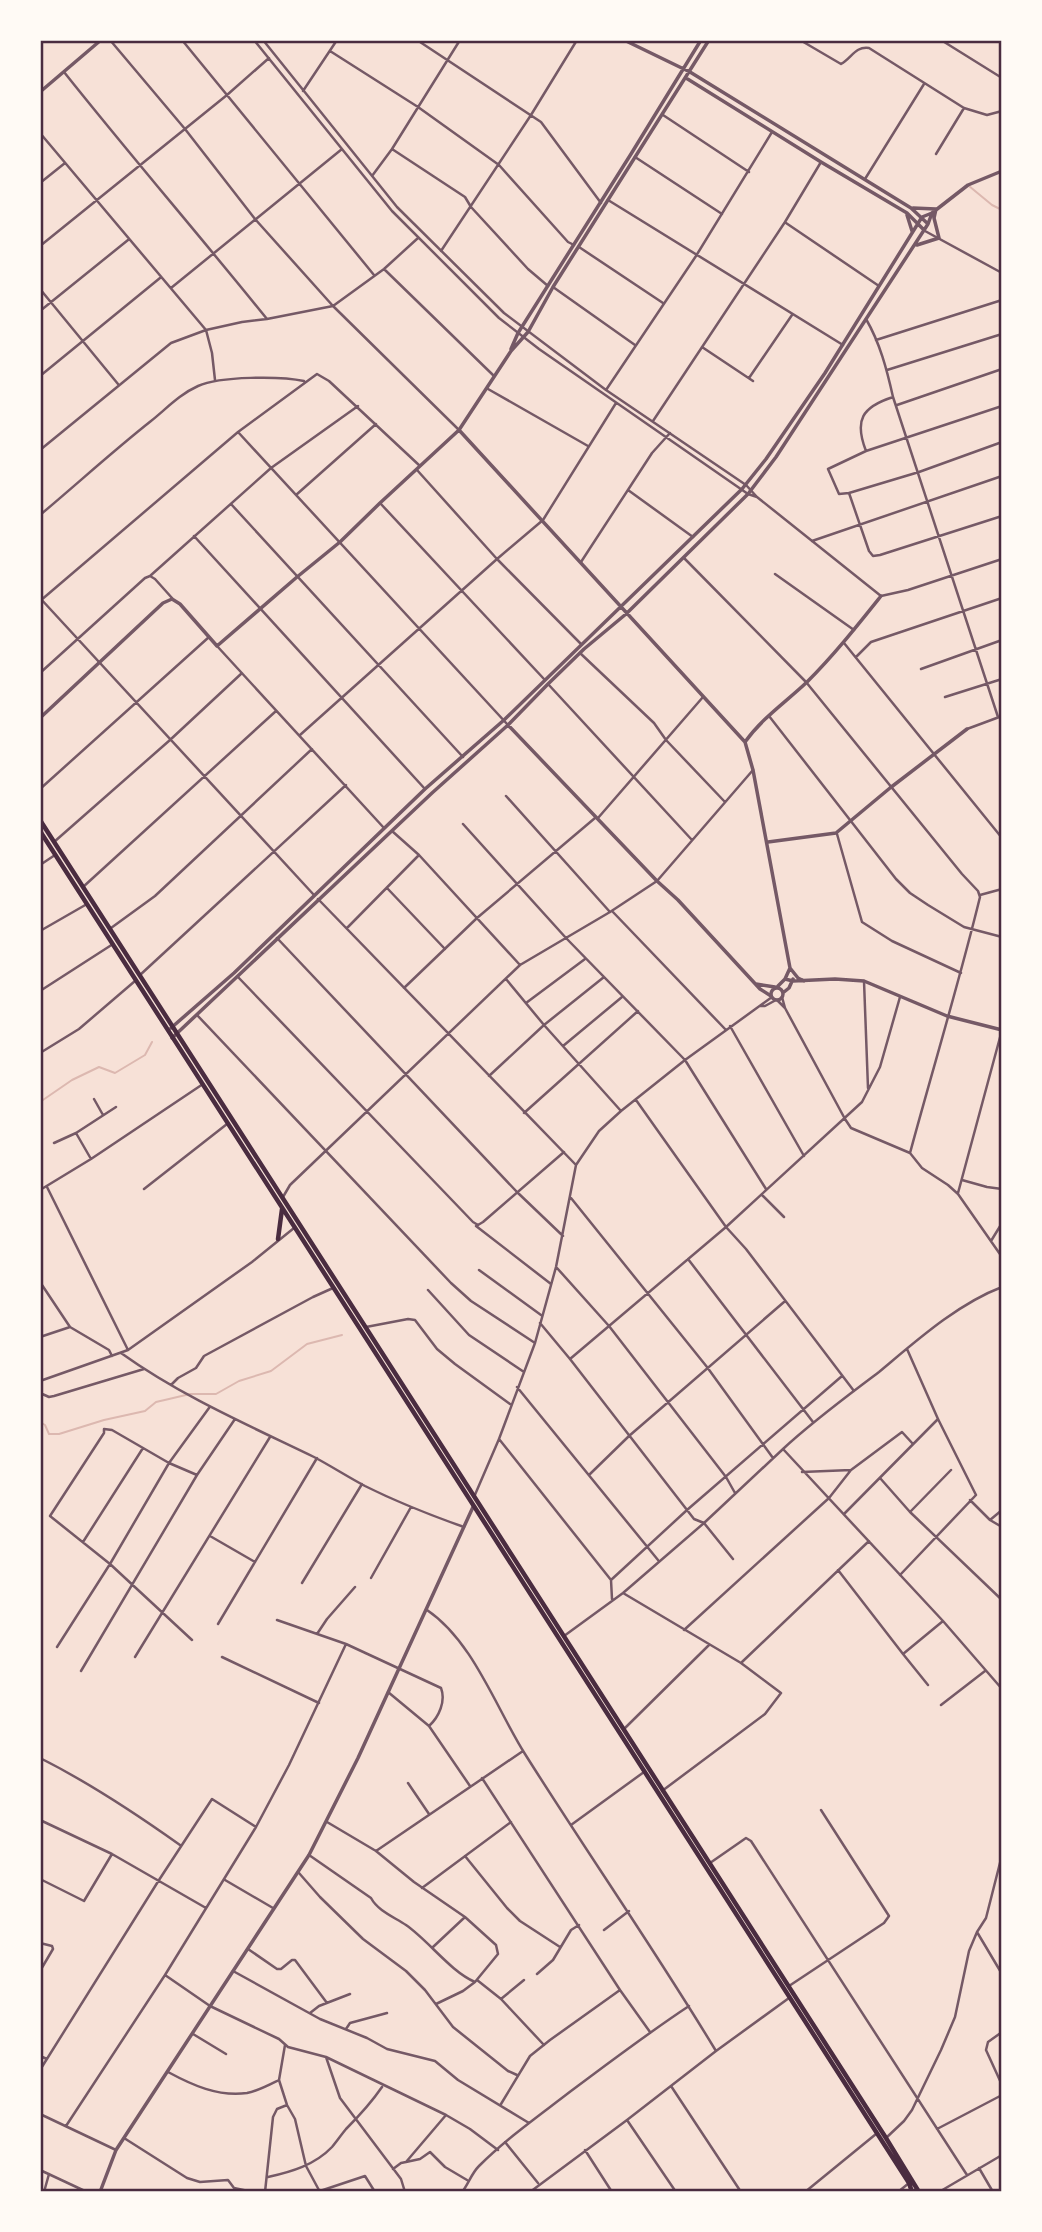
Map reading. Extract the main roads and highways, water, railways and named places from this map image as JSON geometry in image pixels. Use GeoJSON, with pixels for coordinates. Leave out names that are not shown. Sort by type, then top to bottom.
{"type":"FeatureCollection","features":[{"type":"Feature","properties":{"kind":"highway"},"geometry":{"type":"LineString","coordinates":[[40,820],[919,2192]]}},
{"type":"Feature","properties":{"kind":"highway"},"geometry":{"type":"LineString","coordinates":[[40,831],[909,2183],[912,2192]]}},
{"type":"Feature","properties":{"kind":"highway"},"geometry":{"type":"LineString","coordinates":[[278,1239],[282,1209]]}},
{"type":"Feature","properties":{"kind":"waterway"},"geometry":{"type":"LineString","coordinates":[[969,186],[1002,210]]}},
{"type":"Feature","properties":{"kind":"waterway"},"geometry":{"type":"LineString","coordinates":[[40,1102],[72,1080],[99,1067],[115,1073],[145,1055],[152,1042]]}},
{"type":"Feature","properties":{"kind":"waterway"},"geometry":{"type":"LineString","coordinates":[[40,1422],[45,1425],[49,1434],[59,1434],[145,1411],[156,1402],[190,1394],[216,1394],[239,1381],[271,1371],[307,1344],[342,1335]]}}]}
